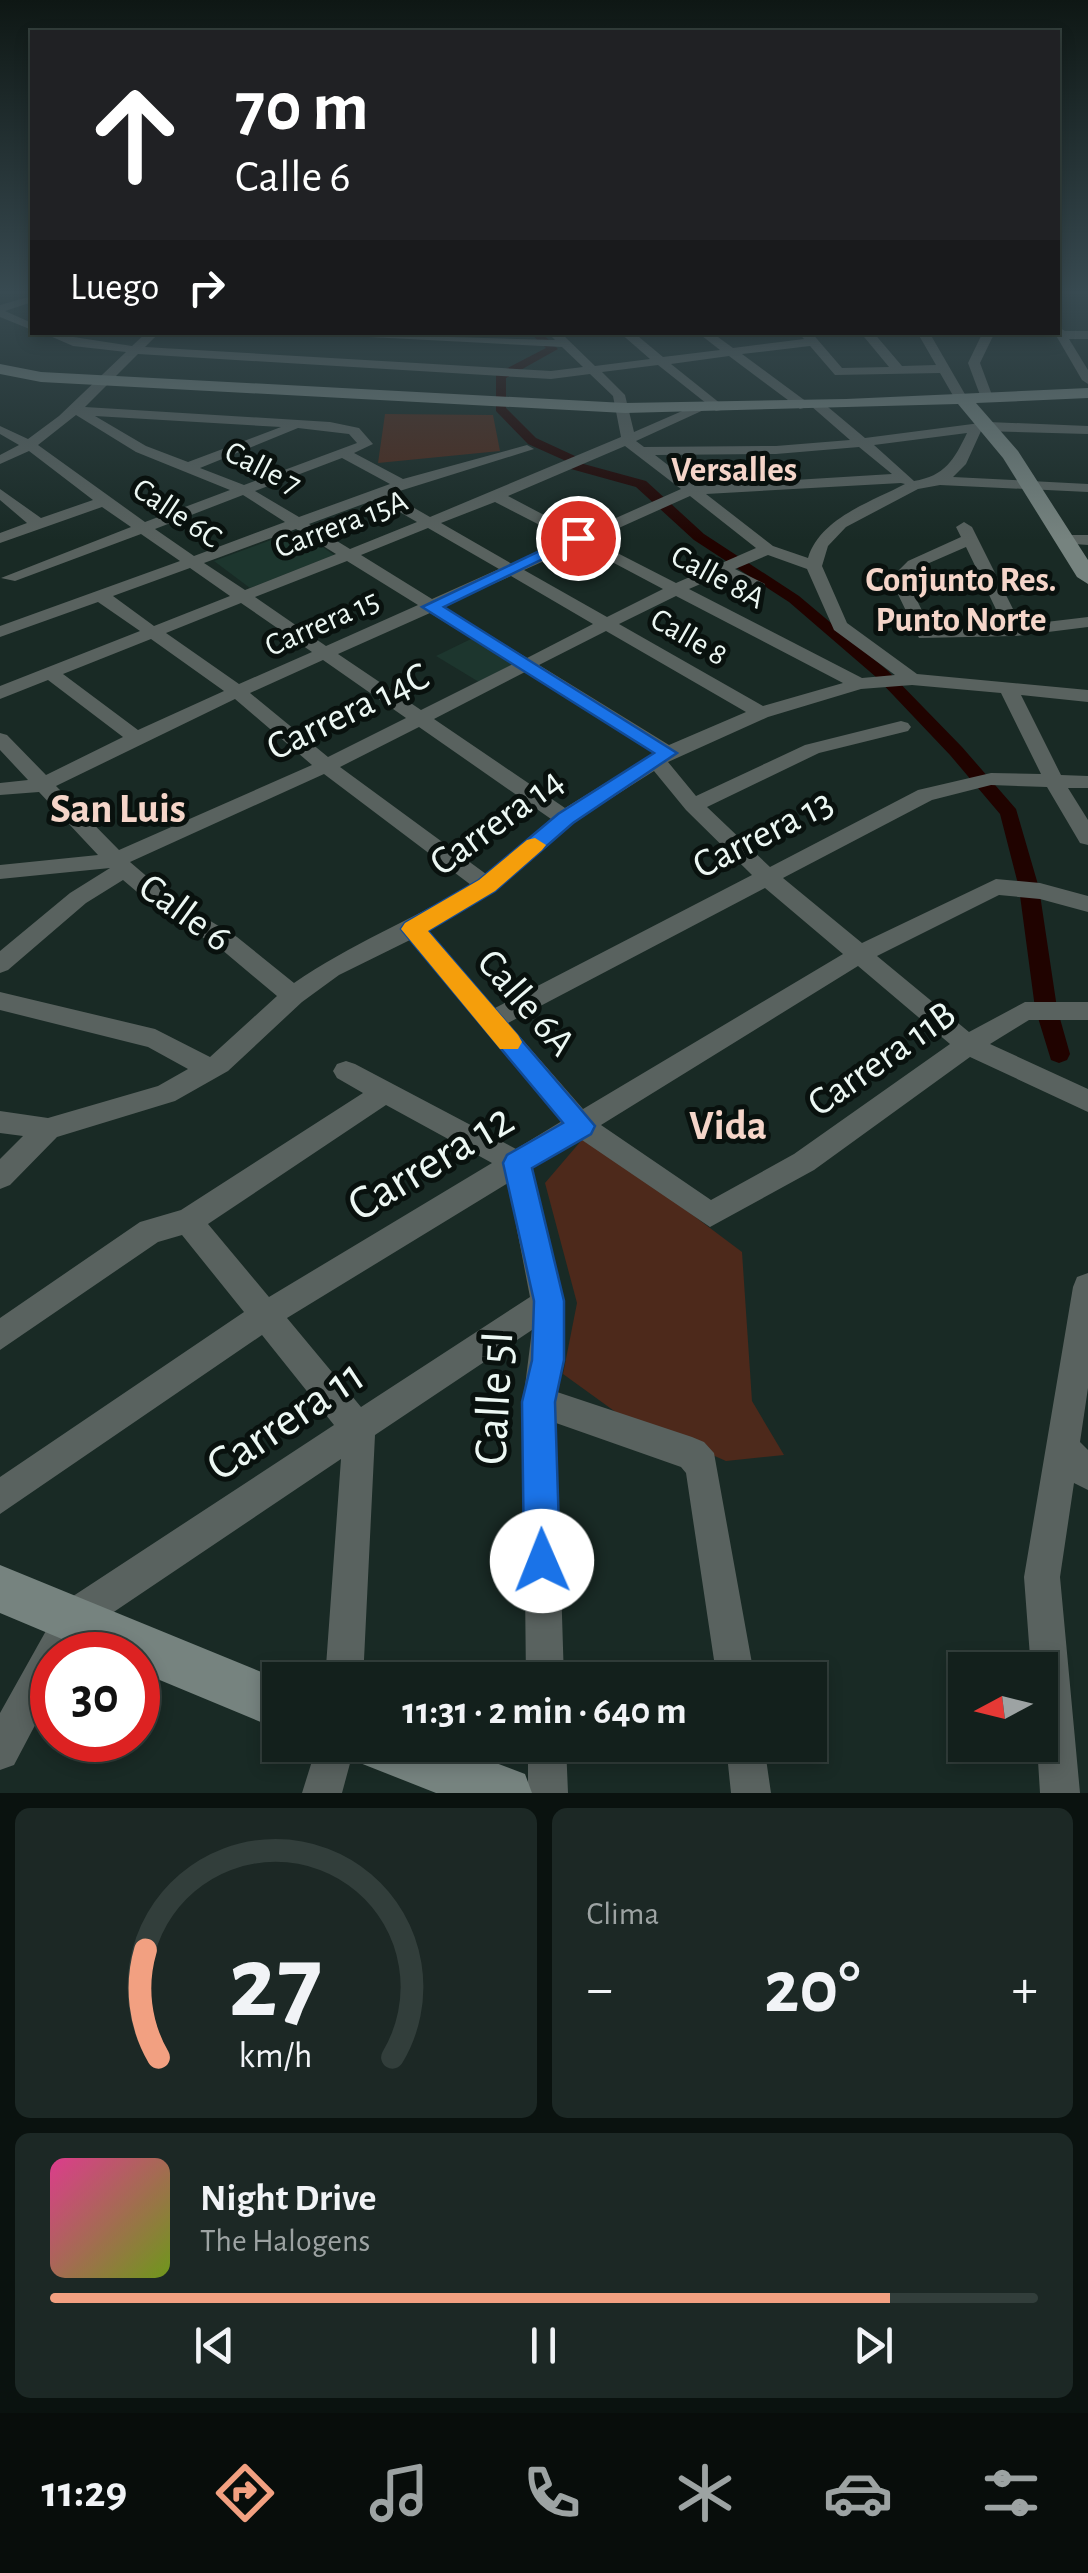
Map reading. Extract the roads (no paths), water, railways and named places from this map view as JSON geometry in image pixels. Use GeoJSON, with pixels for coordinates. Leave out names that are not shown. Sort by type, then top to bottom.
{"type":"FeatureCollection","features":[{"type":"Feature","properties":{"kind":"street"},"geometry":{"type":"LineString","coordinates":[[27,374],[625,408],[811,405],[1088,393]]}},
{"type":"Feature","properties":{"kind":"street"},"geometry":{"type":"LineString","coordinates":[[0,460],[31,446],[60,425],[111,374]]}},
{"type":"Feature","properties":{"kind":"street"},"geometry":{"type":"LineString","coordinates":[[267,388],[278,374]]}},
{"type":"Feature","properties":{"kind":"street"},"geometry":{"type":"LineString","coordinates":[[453,400],[462,374]]}},
{"type":"Feature","properties":{"kind":"street"},"geometry":{"type":"LineString","coordinates":[[596,374],[619,395],[625,408],[624,430],[634,447],[767,549],[814,566]]}},
{"type":"Feature","properties":{"kind":"street"},"geometry":{"type":"LineString","coordinates":[[675,374],[709,408]]}},
{"type":"Feature","properties":{"kind":"street"},"geometry":{"type":"LineString","coordinates":[[763,374],[811,405],[909,481],[841,524],[820,545],[814,566],[840,626],[885,681]]}},
{"type":"Feature","properties":{"kind":"street"},"geometry":{"type":"LineString","coordinates":[[945,374],[982,427],[1078,540],[1088,577]]}},
{"type":"Feature","properties":{"kind":"street"},"geometry":{"type":"LineString","coordinates":[[978,374],[986,395]]}},
{"type":"Feature","properties":{"kind":"street","name":"Carrera 15A"},"geometry":{"type":"LineString","coordinates":[[0,693],[574,464],[634,447],[709,408]]}},
{"type":"Feature","properties":{"kind":"street"},"geometry":{"type":"LineString","coordinates":[[10,578],[366,444],[354,431],[78,411]]}},
{"type":"Feature","properties":{"kind":"street","name":"Calle 7"},"geometry":{"type":"LineString","coordinates":[[78,411],[141,448],[244,490],[526,666],[662,757],[694,805],[767,877],[968,1045],[1088,1101]]}},
{"type":"Feature","properties":{"kind":"street"},"geometry":{"type":"LineString","coordinates":[[1,430],[60,425]]}},
{"type":"Feature","properties":{"kind":"street"},"geometry":{"type":"LineString","coordinates":[[186,468],[299,425]]}},
{"type":"Feature","properties":{"kind":"street"},"geometry":{"type":"LineString","coordinates":[[940,481],[959,464],[982,427]]}},
{"type":"Feature","properties":{"kind":"street"},"geometry":{"type":"LineString","coordinates":[[634,447],[776,450],[982,427],[1088,430]]}},
{"type":"Feature","properties":{"kind":"street","name":"Calle 6C"},"geometry":{"type":"LineString","coordinates":[[1,430],[31,446],[104,501],[565,818]]}},
{"type":"Feature","properties":{"kind":"street"},"geometry":{"type":"LineString","coordinates":[[0,632],[437,472],[527,449]]}},
{"type":"Feature","properties":{"kind":"street"},"geometry":{"type":"LineString","coordinates":[[345,454],[403,485]]}},
{"type":"Feature","properties":{"kind":"street","name":"Carrera 15"},"geometry":{"type":"LineString","coordinates":[[0,788],[42,785],[136,738],[688,491],[909,481],[1088,488]]}},
{"type":"Feature","properties":{"kind":"street"},"geometry":{"type":"LineString","coordinates":[[0,492],[38,524]]}},
{"type":"Feature","properties":{"kind":"street","name":"Calle 8"},"geometry":{"type":"LineString","coordinates":[[379,494],[509,572],[761,713]]}},
{"type":"Feature","properties":{"kind":"street","name":"Calle 8A"},"geometry":{"type":"LineString","coordinates":[[496,496],[676,589],[885,681]]}},
{"type":"Feature","properties":{"kind":"street"},"geometry":{"type":"LineString","coordinates":[[0,538],[104,501]]}},
{"type":"Feature","properties":{"kind":"street"},"geometry":{"type":"LineString","coordinates":[[1015,631],[967,532],[903,574],[903,588],[926,634],[1015,631],[1088,622]]}},
{"type":"Feature","properties":{"kind":"street","name":"Carrera 14C"},"geometry":{"type":"LineString","coordinates":[[0,872],[120,864],[424,719],[676,589],[767,549]]}},
{"type":"Feature","properties":{"kind":"street"},"geometry":{"type":"LineString","coordinates":[[734,564],[759,588]]}},
{"type":"Feature","properties":{"kind":"street"},"geometry":{"type":"LineString","coordinates":[[101,596],[240,693],[326,766],[487,886]]}},
{"type":"Feature","properties":{"kind":"street"},"geometry":{"type":"LineString","coordinates":[[49,672],[136,738]]}},
{"type":"Feature","properties":{"kind":"street","name":"Carrera 14"},"geometry":{"type":"LineString","coordinates":[[0,1122],[48,1129],[166,1094],[210,1070],[293,996],[331,968],[413,929],[487,886],[565,818],[662,757],[761,713],[885,681],[1088,696]]}},
{"type":"Feature","properties":{"kind":"street"},"geometry":{"type":"LineString","coordinates":[[1008,688],[1054,781],[1088,838]]}},
{"type":"Feature","properties":{"kind":"street"},"geometry":{"type":"LineString","coordinates":[[694,805],[812,749],[901,727]]}},
{"type":"Feature","properties":{"kind":"street","name":"Calle 6"},"geometry":{"type":"LineString","coordinates":[[0,739],[120,864],[164,903],[229,943],[293,996]]}},
{"type":"Feature","properties":{"kind":"street","name":"Carrera 13"},"geometry":{"type":"LineString","coordinates":[[491,1021],[925,795],[981,780],[1088,782]]}},
{"type":"Feature","properties":{"kind":"street"},"geometry":{"type":"LineString","coordinates":[[0,964],[120,864]]}},
{"type":"Feature","properties":{"kind":"street","name":"Carrera 12"},"geometry":{"type":"LineString","coordinates":[[0,1496],[264,1316],[860,954],[996,887],[1040,890],[1088,904]]}},
{"type":"Feature","properties":{"kind":"street","name":"Calle 6A"},"geometry":{"type":"LineString","coordinates":[[413,929],[582,1126]]}},
{"type":"Feature","properties":{"kind":"street"},"geometry":{"type":"LineString","coordinates":[[0,1001],[155,1039],[210,1070]]}},
{"type":"Feature","properties":{"kind":"street","name":"Carrera 11B"},"geometry":{"type":"LineString","coordinates":[[582,1126],[710,1215],[804,1162],[968,1045],[1024,1011],[1088,1011]]}},
{"type":"Feature","properties":{"kind":"street"},"geometry":{"type":"LineString","coordinates":[[346,1071],[517,1163],[549,1301]]}},
{"type":"Feature","properties":{"kind":"street"},"geometry":{"type":"LineString","coordinates":[[0,1336],[150,1231],[188,1221],[385,1092]]}},
{"type":"Feature","properties":{"kind":"street","name":"Carrera 14"},"geometry":{"type":"LineString","coordinates":[[0,1178],[48,1129]]}},
{"type":"Feature","properties":{"kind":"street"},"geometry":{"type":"LineString","coordinates":[[188,1221],[359,1430],[345,1662]]}},
{"type":"Feature","properties":{"kind":"street"},"geometry":{"type":"LineString","coordinates":[[1060,1793],[1042,1577],[1076,1461],[1088,1287]]}},
{"type":"Feature","properties":{"kind":"street","name":"Calle 5I"},"geometry":{"type":"LineString","coordinates":[[545,1662],[538,1402],[548,1360],[549,1301]]}},
{"type":"Feature","properties":{"kind":"street","name":"Carrera 11"},"geometry":{"type":"LineString","coordinates":[[75,1632],[359,1430],[549,1301]]}},
{"type":"Feature","properties":{"kind":"street"},"geometry":{"type":"LineString","coordinates":[[538,1402],[692,1454],[702,1465],[733,1662]]}},
{"type":"Feature","properties":{"kind":"street"},"geometry":{"type":"LineString","coordinates":[[0,1589],[48,1632]]}},
{"type":"Feature","properties":{"kind":"street"},"geometry":{"type":"LineString","coordinates":[[160,1671],[262,1700]]}},
{"type":"Feature","properties":{"kind":"street"},"geometry":{"type":"LineString","coordinates":[[0,1751],[30,1697]]}},
{"type":"Feature","properties":{"kind":"street"},"geometry":{"type":"LineString","coordinates":[[322,1793],[331,1762]]}},
{"type":"Feature","properties":{"kind":"street"},"geometry":{"type":"LineString","coordinates":[[423,1762],[506,1793]]}},
{"type":"Feature","properties":{"kind":"street"},"geometry":{"type":"LineString","coordinates":[[547,1762],[548,1793]]}},
{"type":"Feature","properties":{"kind":"street"},"geometry":{"type":"LineString","coordinates":[[746,1762],[751,1793]]}},
{"type":"Feature","properties":{"kind":"waterway"},"geometry":{"type":"LineString","coordinates":[[505,374],[500,376],[500,409],[532,441],[571,459],[575,466],[641,484],[699,537],[794,599],[882,674],[1009,813],[1029,888],[1046,1008],[1059,1054]]}},
{"type":"Feature","properties":{"kind":"district","name":"Versalles"},"geometry":{"type":"Point","coordinates":[734,470]}},
{"type":"Feature","properties":{"kind":"district","name":"Conjunto Res. Punto Norte"},"geometry":{"type":"Point","coordinates":[961,600]}},
{"type":"Feature","properties":{"kind":"district","name":"San Luis"},"geometry":{"type":"Point","coordinates":[118,809]}},
{"type":"Feature","properties":{"kind":"district","name":"Vida"},"geometry":{"type":"Point","coordinates":[728,1126]}}]}
